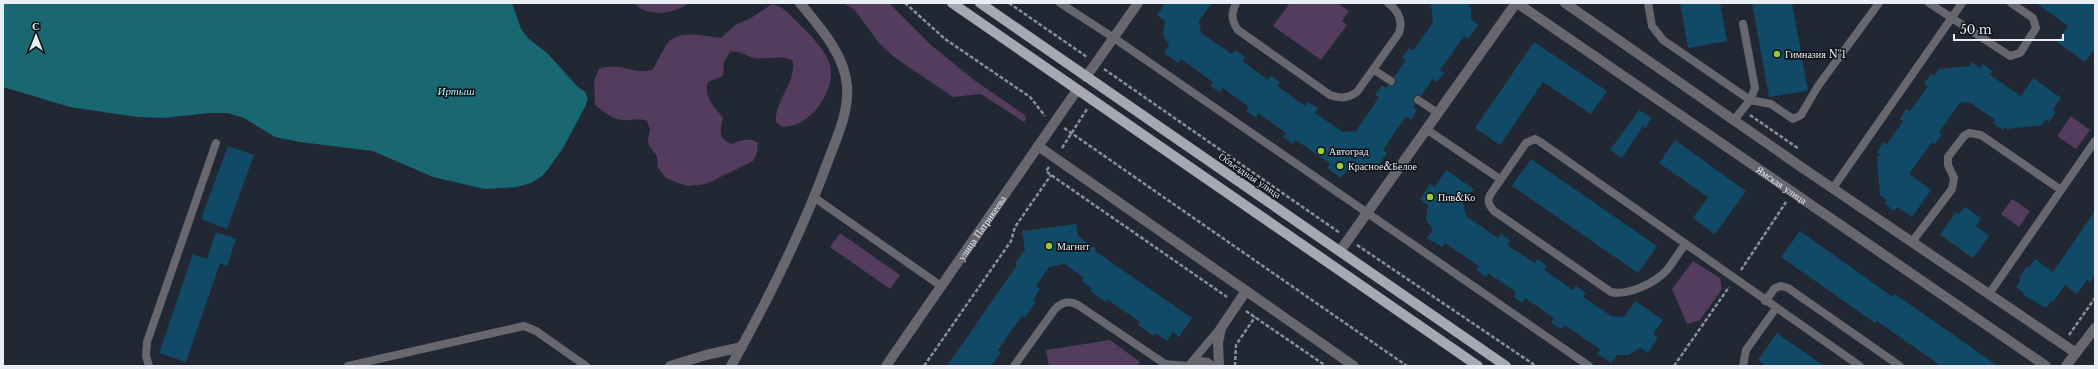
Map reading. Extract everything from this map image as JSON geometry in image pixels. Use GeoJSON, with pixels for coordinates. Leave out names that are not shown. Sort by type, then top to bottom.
{"type":"FeatureCollection","features":[{"type":"Feature","properties":{"kind":"main road"},"geometry":{"type":"LineString","coordinates":[[952,3],[1478,366]]}},
{"type":"Feature","properties":{"kind":"main road","name":"Объездная улица"},"geometry":{"type":"LineString","coordinates":[[980,3],[1506,366]]}},
{"type":"Feature","properties":{"kind":"main road"},"geometry":{"type":"LineString","coordinates":[[1077,90],[1086,77]]}},
{"type":"Feature","properties":{"kind":"main road"},"geometry":{"type":"LineString","coordinates":[[1331,264],[1340,251]]}},
{"type":"Feature","properties":{"kind":"street"},"geometry":{"type":"LineString","coordinates":[[731,366],[781,272],[815,198],[845,113],[847,85],[840,60],[830,42],[800,3]]}},
{"type":"Feature","properties":{"kind":"street"},"geometry":{"type":"LineString","coordinates":[[1086,77],[1138,3]]}},
{"type":"Feature","properties":{"kind":"street"},"geometry":{"type":"LineString","coordinates":[[1340,251],[1516,3]]}},
{"type":"Feature","properties":{"kind":"street","name":"Ямская улица"},"geometry":{"type":"LineString","coordinates":[[1516,3],[2046,366]]}},
{"type":"Feature","properties":{"kind":"street"},"geometry":{"type":"LineString","coordinates":[[1565,3],[1832,188],[2076,353]]}},
{"type":"Feature","properties":{"kind":"street","name":"улица Патрикеева"},"geometry":{"type":"LineString","coordinates":[[886,366],[1077,90]]}},
{"type":"Feature","properties":{"kind":"street"},"geometry":{"type":"LineString","coordinates":[[1038,146],[1354,366]]}},
{"type":"Feature","properties":{"kind":"street"},"geometry":{"type":"LineString","coordinates":[[1219,366],[1219,335],[1225,321],[1246,291]]}},
{"type":"Feature","properties":{"kind":"street"},"geometry":{"type":"LineString","coordinates":[[2066,366],[2095,328]]}},
{"type":"Feature","properties":{"kind":"street"},"geometry":{"type":"LineString","coordinates":[[670,366],[742,346]]}},
{"type":"Feature","properties":{"kind":"lane"},"geometry":{"type":"LineString","coordinates":[[1060,3],[1114,38],[1589,366]]}},
{"type":"Feature","properties":{"kind":"lane"},"geometry":{"type":"LineString","coordinates":[[1236,3],[1232,14],[1232,22],[1238,30],[1330,95],[1339,98],[1349,97],[1357,92],[1374,70],[1398,33],[1402,24],[1399,15],[1388,3]]}},
{"type":"Feature","properties":{"kind":"lane"},"geometry":{"type":"LineString","coordinates":[[1648,3],[1652,26],[1663,40],[1750,100],[1766,102],[1793,119],[1797,118],[1879,3]]}},
{"type":"Feature","properties":{"kind":"lane"},"geometry":{"type":"LineString","coordinates":[[1929,3],[2007,55],[2016,56],[2020,53],[2036,28],[2033,18],[2011,3]]}},
{"type":"Feature","properties":{"kind":"lane"},"geometry":{"type":"LineString","coordinates":[[1832,188],[1962,3]]}},
{"type":"Feature","properties":{"kind":"lane"},"geometry":{"type":"LineString","coordinates":[[1734,120],[1750,100],[1755,88],[1743,24]]}},
{"type":"Feature","properties":{"kind":"lane"},"geometry":{"type":"LineString","coordinates":[[1374,70],[1391,81]]}},
{"type":"Feature","properties":{"kind":"lane"},"geometry":{"type":"LineString","coordinates":[[1418,100],[1438,113]]}},
{"type":"Feature","properties":{"kind":"lane"},"geometry":{"type":"LineString","coordinates":[[1426,129],[1500,179]]}},
{"type":"Feature","properties":{"kind":"lane"},"geometry":{"type":"LineString","coordinates":[[1912,242],[1952,189],[1954,178],[1948,165],[1948,157],[1964,136],[1969,133],[1980,135],[2061,190]]}},
{"type":"Feature","properties":{"kind":"lane"},"geometry":{"type":"LineString","coordinates":[[1685,244],[1659,277],[1625,292],[1610,292],[1494,211],[1488,200],[1500,179],[1526,143],[1535,139],[1860,366]]}},
{"type":"Feature","properties":{"kind":"lane"},"geometry":{"type":"LineString","coordinates":[[1988,294],[2095,141]]}},
{"type":"Feature","properties":{"kind":"lane"},"geometry":{"type":"LineString","coordinates":[[150,366],[146,356],[147,342],[216,143]]}},
{"type":"Feature","properties":{"kind":"lane"},"geometry":{"type":"LineString","coordinates":[[815,198],[941,286]]}},
{"type":"Feature","properties":{"kind":"lane"},"geometry":{"type":"LineString","coordinates":[[1765,300],[1775,288],[1781,286],[1788,288],[1900,366]]}},
{"type":"Feature","properties":{"kind":"lane"},"geometry":{"type":"LineString","coordinates":[[1014,366],[1055,309],[1059,305],[1069,302],[1078,305],[1165,364],[1188,366],[1200,361],[1208,362],[1213,366]]}},
{"type":"Feature","properties":{"kind":"lane"},"geometry":{"type":"LineString","coordinates":[[1743,366],[1746,350],[1776,308]]}},
{"type":"Feature","properties":{"kind":"lane"},"geometry":{"type":"LineString","coordinates":[[1188,366],[1225,321]]}},
{"type":"Feature","properties":{"kind":"lane"},"geometry":{"type":"LineString","coordinates":[[348,366],[524,326],[536,331],[586,366]]}},
{"type":"Feature","properties":{"kind":"path"},"geometry":{"type":"LineString","coordinates":[[905,3],[945,39],[1030,97],[1040,112],[1407,366]]}},
{"type":"Feature","properties":{"kind":"path"},"geometry":{"type":"LineString","coordinates":[[1009,3],[1348,239],[1536,366]]}},
{"type":"Feature","properties":{"kind":"path"},"geometry":{"type":"LineString","coordinates":[[924,366],[1011,241],[1015,227],[1051,175]]}},
{"type":"Feature","properties":{"kind":"path"},"geometry":{"type":"LineString","coordinates":[[1674,366],[1735,279],[1792,193]]}},
{"type":"Feature","properties":{"kind":"path"},"geometry":{"type":"LineString","coordinates":[[2068,338],[2095,298]]}},
{"type":"Feature","properties":{"kind":"path"},"geometry":{"type":"LineString","coordinates":[[1235,366],[1236,345],[1255,318]]}},
{"type":"Feature","properties":{"kind":"shaded area"},"geometry":{"type":"Polygon","coordinates":[[[634,3],[689,3],[676,10],[661,13],[646,11],[634,3]]]}},
{"type":"Feature","properties":{"kind":"shaded area"},"geometry":{"type":"Polygon","coordinates":[[[843,3],[889,3],[931,45],[974,80],[1025,115],[1026,119],[1024,122],[981,94],[953,97],[894,57],[879,43],[854,9],[843,3]]]}},
{"type":"Feature","properties":{"kind":"shaded area"},"geometry":{"type":"Polygon","coordinates":[[[1290,3],[1337,3],[1349,11],[1342,21],[1347,25],[1321,60],[1273,26],[1290,3]]]}},
{"type":"Feature","properties":{"kind":"shaded area"},"geometry":{"type":"Polygon","coordinates":[[[772,4],[786,11],[823,50],[831,70],[831,78],[822,102],[810,115],[797,124],[782,127],[776,122],[777,114],[791,78],[793,61],[785,58],[755,58],[740,52],[730,52],[724,62],[723,76],[708,82],[708,98],[723,118],[721,133],[727,142],[731,144],[748,139],[758,143],[757,153],[753,161],[706,184],[688,186],[678,183],[666,178],[658,168],[657,156],[649,146],[648,140],[650,130],[647,121],[641,119],[618,119],[595,105],[594,81],[599,69],[606,67],[620,67],[646,71],[653,69],[665,47],[676,37],[683,35],[699,35],[721,38],[735,25],[751,18],[772,4]]]}},
{"type":"Feature","properties":{"kind":"shaded area"},"geometry":{"type":"Polygon","coordinates":[[[2071,116],[2090,130],[2076,149],[2057,136],[2071,116]]]}},
{"type":"Feature","properties":{"kind":"shaded area"},"geometry":{"type":"Polygon","coordinates":[[[2012,199],[2030,211],[2019,227],[2001,214],[2012,199]]]}},
{"type":"Feature","properties":{"kind":"shaded area"},"geometry":{"type":"Polygon","coordinates":[[[840,233],[900,275],[890,289],[830,247],[840,233]]]}},
{"type":"Feature","properties":{"kind":"shaded area"},"geometry":{"type":"Polygon","coordinates":[[[1693,261],[1720,278],[1722,289],[1700,320],[1687,324],[1672,289],[1693,261]]]}},
{"type":"Feature","properties":{"kind":"shaded area"},"geometry":{"type":"Polygon","coordinates":[[[1110,340],[1140,362],[1137,366],[1049,366],[1046,350],[1110,340]]]}},
{"type":"Feature","properties":{"kind":"water","name":"Иртыш"},"geometry":{"type":"Polygon","coordinates":[[[3,3],[512,3],[521,29],[528,38],[548,54],[578,87],[585,92],[588,99],[563,148],[542,176],[531,183],[517,187],[485,189],[433,177],[373,151],[300,142],[275,137],[244,118],[228,113],[209,113],[163,118],[137,117],[70,107],[3,87],[3,3]]]}},
{"type":"Feature","properties":{"kind":"building"},"geometry":{"type":"Polygon","coordinates":[[[1165,3],[1212,3],[1199,21],[1201,33],[1232,54],[1235,50],[1245,57],[1242,61],[1268,80],[1271,76],[1280,82],[1277,86],[1305,106],[1308,102],[1318,108],[1315,113],[1343,132],[1356,131],[1379,97],[1375,95],[1382,85],[1386,88],[1395,84],[1396,81],[1394,77],[1406,60],[1402,57],[1409,48],[1413,51],[1433,22],[1431,3],[1469,3],[1471,19],[1478,25],[1468,39],[1464,36],[1440,70],[1444,73],[1437,82],[1433,79],[1421,96],[1418,95],[1414,97],[1413,100],[1415,105],[1413,107],[1417,110],[1411,120],[1406,116],[1383,150],[1387,153],[1377,168],[1370,163],[1359,170],[1347,170],[1341,178],[1327,168],[1330,164],[1296,140],[1293,144],[1283,137],[1286,133],[1258,113],[1256,118],[1246,111],[1249,107],[1223,88],[1220,92],[1210,86],[1213,82],[1181,59],[1178,63],[1164,53],[1169,45],[1163,35],[1165,21],[1157,15],[1165,3]]]}},
{"type":"Feature","properties":{"kind":"building"},"geometry":{"type":"Polygon","coordinates":[[[1680,3],[1720,3],[1727,41],[1688,48],[1680,3]]]}},
{"type":"Feature","properties":{"kind":"building"},"geometry":{"type":"Polygon","coordinates":[[[1752,3],[1792,3],[1808,91],[1769,97],[1752,3]]]}},
{"type":"Feature","properties":{"kind":"building"},"geometry":{"type":"Polygon","coordinates":[[[2036,3],[2095,3],[2095,49],[2085,62],[2057,42],[2068,26],[2036,3]]]}},
{"type":"Feature","properties":{"kind":"building"},"geometry":{"type":"Polygon","coordinates":[[[1534,42],[1607,91],[1591,114],[1543,82],[1500,145],[1475,128],[1534,42]]]}},
{"type":"Feature","properties":{"kind":"building"},"geometry":{"type":"Polygon","coordinates":[[[1972,62],[1980,68],[1983,64],[1993,71],[1990,75],[2021,96],[2033,78],[2061,98],[2053,109],[2056,112],[2049,122],[2046,119],[2042,125],[2008,129],[2005,127],[2003,130],[1993,123],[1995,120],[1969,102],[1960,103],[1939,132],[1942,134],[1935,144],[1932,142],[1909,174],[1931,190],[1912,217],[1897,207],[1894,211],[1884,203],[1887,200],[1880,195],[1877,158],[1880,154],[1877,152],[1884,142],[1887,144],[1903,121],[1900,119],[1906,109],[1910,111],[1928,86],[1924,84],[1931,74],[1934,76],[1939,69],[1970,66],[1972,62]]]}},
{"type":"Feature","properties":{"kind":"building"},"geometry":{"type":"Polygon","coordinates":[[[1639,110],[1652,118],[1645,128],[1643,126],[1622,158],[1610,150],[1639,110]]]}},
{"type":"Feature","properties":{"kind":"building"},"geometry":{"type":"Polygon","coordinates":[[[1675,140],[1746,191],[1715,234],[1693,218],[1708,197],[1659,163],[1675,140]]]}},
{"type":"Feature","properties":{"kind":"building"},"geometry":{"type":"Polygon","coordinates":[[[228,146],[254,155],[227,229],[201,219],[228,146]]]}},
{"type":"Feature","properties":{"kind":"building"},"geometry":{"type":"Polygon","coordinates":[[[1531,159],[1657,246],[1638,273],[1512,186],[1531,159]]]}},
{"type":"Feature","properties":{"kind":"building"},"geometry":{"type":"Polygon","coordinates":[[[1446,170],[1474,189],[1463,204],[1466,216],[1498,238],[1501,234],[1510,240],[1507,245],[1535,263],[1538,259],[1547,266],[1544,270],[1573,290],[1576,286],[1586,293],[1583,297],[1613,317],[1625,316],[1635,301],[1663,320],[1653,334],[1658,338],[1648,353],[1640,348],[1629,355],[1617,355],[1611,363],[1597,354],[1600,349],[1564,325],[1561,329],[1551,323],[1554,318],[1525,298],[1522,303],[1513,296],[1516,292],[1488,273],[1486,277],[1476,270],[1479,266],[1445,243],[1442,247],[1427,238],[1433,230],[1426,219],[1428,205],[1420,199],[1430,184],[1435,187],[1446,170]]]}},
{"type":"Feature","properties":{"kind":"building"},"geometry":{"type":"Polygon","coordinates":[[[1965,207],[1981,218],[1976,226],[1989,236],[1973,258],[1940,235],[1956,212],[1959,214],[1965,207]]]}},
{"type":"Feature","properties":{"kind":"building"},"geometry":{"type":"Polygon","coordinates":[[[2095,211],[2095,274],[2090,282],[2087,280],[2077,294],[2065,285],[2053,302],[2051,301],[2046,308],[2023,295],[2024,293],[2016,287],[2021,279],[2019,278],[2027,266],[2029,268],[2035,259],[2053,272],[2095,211]]]}},
{"type":"Feature","properties":{"kind":"building"},"geometry":{"type":"Polygon","coordinates":[[[1076,224],[1078,236],[1096,249],[1095,251],[1192,318],[1179,337],[1173,332],[1167,341],[1156,333],[1154,336],[1138,325],[1140,322],[1107,299],[1106,302],[1090,291],[1092,288],[1081,281],[1084,278],[1065,264],[1049,267],[1036,286],[1040,289],[1033,300],[1036,302],[1025,317],[1022,316],[1008,335],[998,350],[1001,352],[991,366],[947,366],[1017,265],[1015,263],[1025,250],[1022,231],[1076,224]]]}},
{"type":"Feature","properties":{"kind":"building"},"geometry":{"type":"Polygon","coordinates":[[[1800,231],[1893,297],[1895,294],[1998,366],[1941,366],[1877,321],[1875,323],[1781,257],[1800,231]]]}},
{"type":"Feature","properties":{"kind":"building"},"geometry":{"type":"Polygon","coordinates":[[[216,232],[236,239],[227,266],[220,263],[186,362],[159,353],[193,254],[207,259],[216,232]]]}},
{"type":"Feature","properties":{"kind":"building"},"geometry":{"type":"Polygon","coordinates":[[[1777,333],[1824,366],[1766,366],[1758,360],[1777,333]]]}},
{"type":"Feature","properties":{"kind":"place","name":"Гимназия №1"},"geometry":{"type":"Point","coordinates":[1777,54]}},
{"type":"Feature","properties":{"kind":"place","name":"Автоград"},"geometry":{"type":"Point","coordinates":[1321,151]}},
{"type":"Feature","properties":{"kind":"place","name":"Красное&Белое"},"geometry":{"type":"Point","coordinates":[1340,166]}},
{"type":"Feature","properties":{"kind":"place","name":"Пив&Ко"},"geometry":{"type":"Point","coordinates":[1430,197]}},
{"type":"Feature","properties":{"kind":"place","name":"Магнит"},"geometry":{"type":"Point","coordinates":[1049,246]}}]}
